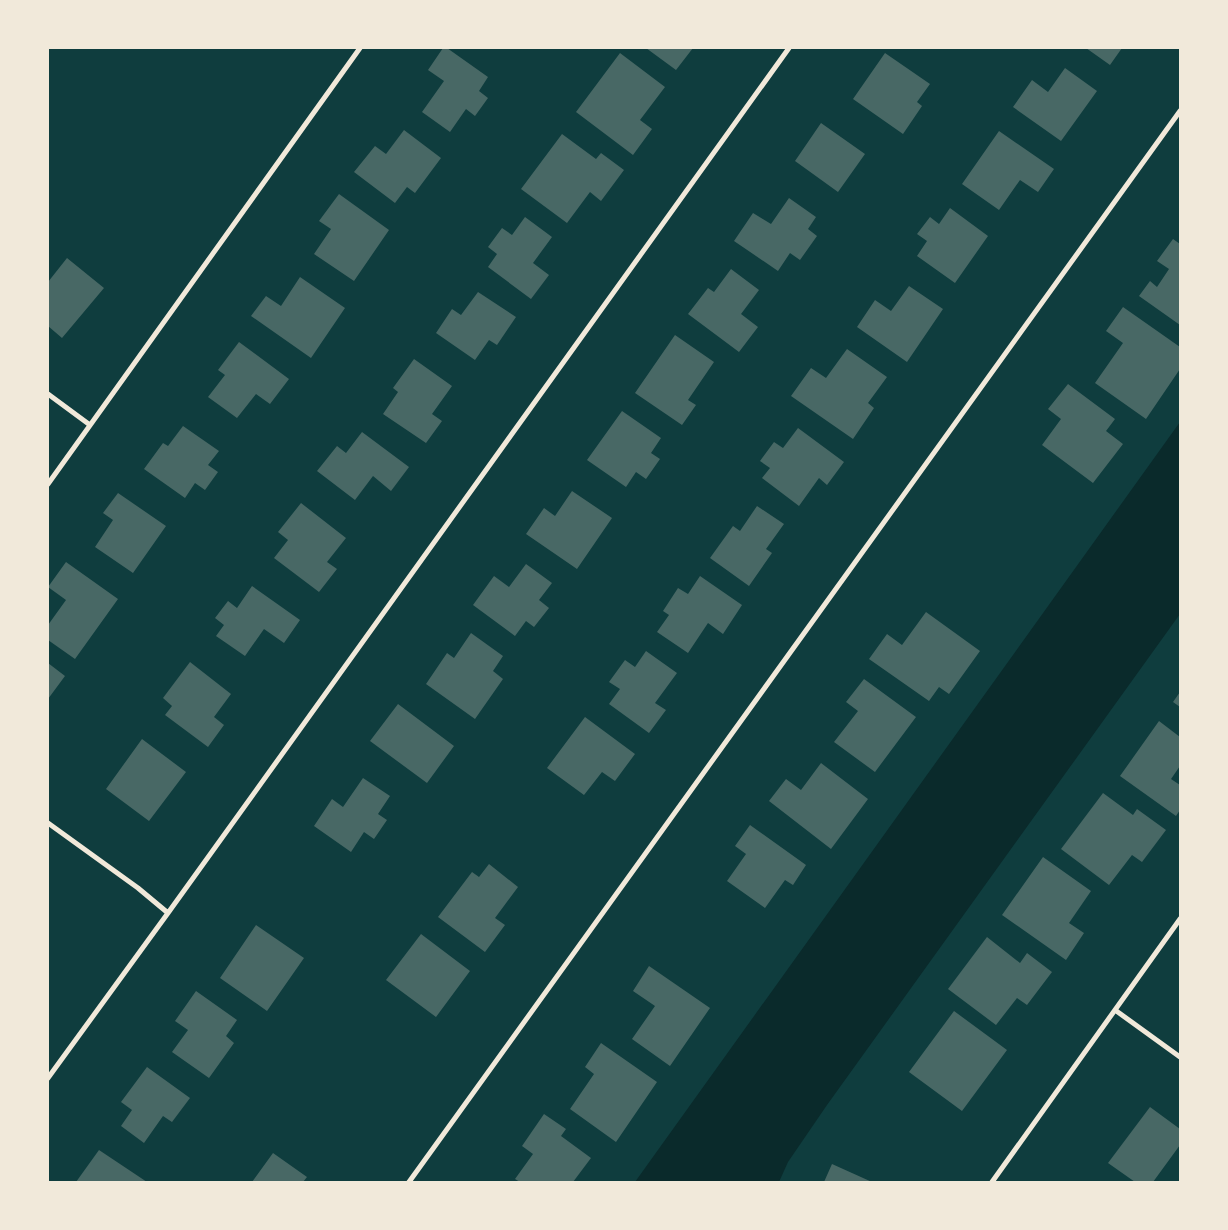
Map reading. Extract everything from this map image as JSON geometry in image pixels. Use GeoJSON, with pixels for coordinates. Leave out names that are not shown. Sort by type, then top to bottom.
{"type":"FeatureCollection","features":[{"type":"Feature","properties":{"kind":"street"},"geometry":{"type":"LineString","coordinates":[[48,484],[360,48]]}},
{"type":"Feature","properties":{"kind":"street"},"geometry":{"type":"LineString","coordinates":[[48,1078],[789,48]]}},
{"type":"Feature","properties":{"kind":"street"},"geometry":{"type":"LineString","coordinates":[[409,1182],[1180,111]]}},
{"type":"Feature","properties":{"kind":"street"},"geometry":{"type":"LineString","coordinates":[[48,394],[90,425]]}},
{"type":"Feature","properties":{"kind":"street"},"geometry":{"type":"LineString","coordinates":[[48,823],[138,888],[168,913]]}},
{"type":"Feature","properties":{"kind":"street"},"geometry":{"type":"LineString","coordinates":[[992,1182],[1180,919]]}},
{"type":"Feature","properties":{"kind":"street"},"geometry":{"type":"LineString","coordinates":[[1115,1010],[1180,1057]]}},
{"type":"Feature","properties":{"kind":"water"},"geometry":{"type":"Polygon","coordinates":[[[1180,422],[1180,614],[827,1105],[788,1162],[779,1182],[635,1182],[1180,422]]]}},
{"type":"Feature","properties":{"kind":"building"},"geometry":{"type":"Polygon","coordinates":[[[443,48],[447,48],[488,77],[479,91],[488,98],[475,116],[466,109],[450,132],[422,112],[444,81],[428,70],[443,48]]]}},
{"type":"Feature","properties":{"kind":"building"},"geometry":{"type":"Polygon","coordinates":[[[646,48],[693,48],[676,70],[646,48]]]}},
{"type":"Feature","properties":{"kind":"building"},"geometry":{"type":"Polygon","coordinates":[[[1086,48],[1122,48],[1110,65],[1086,48]]]}},
{"type":"Feature","properties":{"kind":"building"},"geometry":{"type":"Polygon","coordinates":[[[620,53],[665,87],[640,120],[652,129],[633,155],[576,112],[620,53]]]}},
{"type":"Feature","properties":{"kind":"building"},"geometry":{"type":"Polygon","coordinates":[[[885,53],[930,84],[917,102],[922,106],[903,134],[853,99],[885,53]]]}},
{"type":"Feature","properties":{"kind":"building"},"geometry":{"type":"Polygon","coordinates":[[[1065,68],[1097,91],[1061,141],[1013,107],[1032,80],[1048,92],[1065,68]]]}},
{"type":"Feature","properties":{"kind":"building"},"geometry":{"type":"Polygon","coordinates":[[[821,123],[865,154],[838,192],[795,161],[821,123]]]}},
{"type":"Feature","properties":{"kind":"building"},"geometry":{"type":"Polygon","coordinates":[[[404,130],[441,158],[415,193],[407,187],[395,203],[354,172],[375,146],[386,154],[404,130]]]}},
{"type":"Feature","properties":{"kind":"building"},"geometry":{"type":"Polygon","coordinates":[[[999,131],[1054,169],[1038,192],[1020,180],[999,210],[962,184],[999,131]]]}},
{"type":"Feature","properties":{"kind":"building"},"geometry":{"type":"Polygon","coordinates":[[[562,134],[596,159],[601,153],[624,170],[601,201],[590,192],[567,223],[521,189],[562,134]]]}},
{"type":"Feature","properties":{"kind":"building"},"geometry":{"type":"Polygon","coordinates":[[[339,194],[389,230],[354,281],[314,254],[331,229],[319,221],[339,194]]]}},
{"type":"Feature","properties":{"kind":"building"},"geometry":{"type":"Polygon","coordinates":[[[789,198],[816,217],[808,229],[817,236],[800,260],[790,253],[778,271],[734,241],[753,213],[771,224],[789,198]]]}},
{"type":"Feature","properties":{"kind":"building"},"geometry":{"type":"Polygon","coordinates":[[[950,208],[988,236],[955,283],[917,256],[927,241],[917,234],[930,217],[939,224],[950,208]]]}},
{"type":"Feature","properties":{"kind":"building"},"geometry":{"type":"Polygon","coordinates":[[[525,217],[552,237],[533,263],[549,275],[531,299],[488,267],[497,254],[488,247],[502,228],[512,235],[525,217]]]}},
{"type":"Feature","properties":{"kind":"building"},"geometry":{"type":"Polygon","coordinates":[[[1173,239],[1180,244],[1180,325],[1139,296],[1150,281],[1157,287],[1169,269],[1157,261],[1173,239]]]}},
{"type":"Feature","properties":{"kind":"building"},"geometry":{"type":"Polygon","coordinates":[[[67,258],[104,288],[62,338],[48,326],[48,282],[67,258]]]}},
{"type":"Feature","properties":{"kind":"building"},"geometry":{"type":"Polygon","coordinates":[[[731,269],[759,290],[741,314],[758,327],[739,352],[688,314],[708,288],[714,292],[731,269]]]}},
{"type":"Feature","properties":{"kind":"building"},"geometry":{"type":"Polygon","coordinates":[[[300,277],[345,308],[311,358],[251,316],[266,296],[281,306],[300,277]]]}},
{"type":"Feature","properties":{"kind":"building"},"geometry":{"type":"Polygon","coordinates":[[[909,286],[943,309],[907,362],[857,327],[875,300],[891,311],[909,286]]]}},
{"type":"Feature","properties":{"kind":"building"},"geometry":{"type":"Polygon","coordinates":[[[478,292],[516,317],[497,345],[489,340],[475,360],[436,333],[452,309],[461,315],[478,292]]]}},
{"type":"Feature","properties":{"kind":"building"},"geometry":{"type":"Polygon","coordinates":[[[1123,307],[1180,347],[1180,369],[1146,419],[1095,383],[1123,343],[1106,331],[1123,307]]]}},
{"type":"Feature","properties":{"kind":"building"},"geometry":{"type":"Polygon","coordinates":[[[675,335],[714,362],[688,400],[696,405],[682,425],[635,393],[675,335]]]}},
{"type":"Feature","properties":{"kind":"building"},"geometry":{"type":"Polygon","coordinates":[[[239,342],[289,379],[270,404],[256,394],[237,418],[208,397],[225,375],[218,370],[239,342]]]}},
{"type":"Feature","properties":{"kind":"building"},"geometry":{"type":"Polygon","coordinates":[[[847,349],[887,377],[868,403],[874,408],[853,439],[791,396],[811,368],[826,378],[847,349]]]}},
{"type":"Feature","properties":{"kind":"building"},"geometry":{"type":"Polygon","coordinates":[[[414,359],[452,386],[432,414],[442,421],[426,443],[383,414],[398,392],[393,388],[414,359]]]}},
{"type":"Feature","properties":{"kind":"building"},"geometry":{"type":"Polygon","coordinates":[[[1068,384],[1115,419],[1106,431],[1123,444],[1093,483],[1042,445],[1061,419],[1048,409],[1068,384]]]}},
{"type":"Feature","properties":{"kind":"building"},"geometry":{"type":"Polygon","coordinates":[[[622,411],[661,438],[651,453],[660,459],[646,479],[636,472],[626,487],[587,460],[622,411]]]}},
{"type":"Feature","properties":{"kind":"building"},"geometry":{"type":"Polygon","coordinates":[[[183,426],[219,451],[208,465],[218,472],[205,490],[195,483],[185,498],[144,469],[163,443],[168,446],[183,426]]]}},
{"type":"Feature","properties":{"kind":"building"},"geometry":{"type":"Polygon","coordinates":[[[798,428],[844,462],[827,485],[819,478],[799,506],[762,478],[770,468],[760,461],[774,442],[783,448],[798,428]]]}},
{"type":"Feature","properties":{"kind":"building"},"geometry":{"type":"Polygon","coordinates":[[[362,432],[409,467],[391,491],[373,476],[355,500],[317,471],[337,446],[346,453],[362,432]]]}},
{"type":"Feature","properties":{"kind":"building"},"geometry":{"type":"Polygon","coordinates":[[[572,491],[612,518],[577,569],[526,534],[544,508],[555,516],[572,491]]]}},
{"type":"Feature","properties":{"kind":"building"},"geometry":{"type":"Polygon","coordinates":[[[118,493],[166,526],[133,573],[95,547],[113,520],[103,513],[118,493]]]}},
{"type":"Feature","properties":{"kind":"building"},"geometry":{"type":"Polygon","coordinates":[[[301,503],[346,538],[327,562],[337,569],[319,592],[274,558],[288,540],[278,532],[301,503]]]}},
{"type":"Feature","properties":{"kind":"building"},"geometry":{"type":"Polygon","coordinates":[[[757,506],[784,524],[766,549],[772,553],[749,586],[710,558],[733,526],[740,531],[757,506]]]}},
{"type":"Feature","properties":{"kind":"building"},"geometry":{"type":"Polygon","coordinates":[[[66,562],[118,599],[75,659],[48,640],[48,625],[66,600],[48,587],[66,562]]]}},
{"type":"Feature","properties":{"kind":"building"},"geometry":{"type":"Polygon","coordinates":[[[526,564],[552,583],[539,600],[549,608],[534,627],[526,621],[515,636],[473,605],[494,576],[509,587],[526,564]]]}},
{"type":"Feature","properties":{"kind":"building"},"geometry":{"type":"Polygon","coordinates":[[[700,576],[742,605],[723,634],[708,623],[688,653],[657,632],[669,615],[663,611],[678,588],[688,594],[700,576]]]}},
{"type":"Feature","properties":{"kind":"building"},"geometry":{"type":"Polygon","coordinates":[[[252,586],[300,620],[284,643],[264,629],[245,656],[216,636],[224,625],[215,618],[228,601],[237,608],[252,586]]]}},
{"type":"Feature","properties":{"kind":"building"},"geometry":{"type":"Polygon","coordinates":[[[926,612],[980,651],[949,694],[939,687],[929,701],[869,659],[887,634],[902,645],[926,612]]]}},
{"type":"Feature","properties":{"kind":"building"},"geometry":{"type":"Polygon","coordinates":[[[471,633],[503,656],[493,671],[503,679],[475,719],[426,684],[447,653],[454,658],[471,633]]]}},
{"type":"Feature","properties":{"kind":"building"},"geometry":{"type":"Polygon","coordinates":[[[646,651],[677,673],[655,703],[666,710],[649,733],[609,704],[620,689],[609,682],[625,660],[635,667],[646,651]]]}},
{"type":"Feature","properties":{"kind":"building"},"geometry":{"type":"Polygon","coordinates":[[[190,662],[231,694],[214,717],[224,725],[208,747],[165,715],[172,706],[163,698],[190,662]]]}},
{"type":"Feature","properties":{"kind":"building"},"geometry":{"type":"Polygon","coordinates":[[[48,663],[65,676],[48,699],[48,663]]]}},
{"type":"Feature","properties":{"kind":"building"},"geometry":{"type":"Polygon","coordinates":[[[864,679],[916,717],[875,772],[834,742],[858,711],[846,702],[864,679]]]}},
{"type":"Feature","properties":{"kind":"building"},"geometry":{"type":"Polygon","coordinates":[[[1180,692],[1180,707],[1173,702],[1180,692]]]}},
{"type":"Feature","properties":{"kind":"building"},"geometry":{"type":"Polygon","coordinates":[[[398,704],[454,746],[427,783],[370,741],[398,704]]]}},
{"type":"Feature","properties":{"kind":"building"},"geometry":{"type":"Polygon","coordinates":[[[585,717],[635,754],[615,781],[602,772],[584,795],[547,768],[585,717]]]}},
{"type":"Feature","properties":{"kind":"building"},"geometry":{"type":"Polygon","coordinates":[[[1159,721],[1180,737],[1180,766],[1171,779],[1180,785],[1180,810],[1176,816],[1120,776],[1159,721]]]}},
{"type":"Feature","properties":{"kind":"building"},"geometry":{"type":"Polygon","coordinates":[[[142,739],[186,772],[149,821],[106,789],[142,739]]]}},
{"type":"Feature","properties":{"kind":"building"},"geometry":{"type":"Polygon","coordinates":[[[821,763],[868,799],[831,849],[769,801],[786,779],[801,790],[821,763]]]}},
{"type":"Feature","properties":{"kind":"building"},"geometry":{"type":"Polygon","coordinates":[[[363,778],[390,796],[378,814],[387,820],[374,839],[364,832],[351,852],[314,826],[332,799],[343,807],[363,778]]]}},
{"type":"Feature","properties":{"kind":"building"},"geometry":{"type":"Polygon","coordinates":[[[1103,793],[1133,815],[1137,809],[1166,830],[1142,862],[1132,855],[1109,885],[1061,849],[1103,793]]]}},
{"type":"Feature","properties":{"kind":"building"},"geometry":{"type":"Polygon","coordinates":[[[750,825],[806,865],[793,885],[785,880],[765,908],[727,881],[746,854],[735,846],[750,825]]]}},
{"type":"Feature","properties":{"kind":"building"},"geometry":{"type":"Polygon","coordinates":[[[1043,857],[1091,891],[1069,923],[1084,933],[1066,960],[1002,915],[1043,857]]]}},
{"type":"Feature","properties":{"kind":"building"},"geometry":{"type":"Polygon","coordinates":[[[489,864],[518,887],[495,918],[505,925],[485,952],[438,917],[472,872],[479,877],[489,864]]]}},
{"type":"Feature","properties":{"kind":"building"},"geometry":{"type":"Polygon","coordinates":[[[256,925],[304,958],[267,1011],[220,978],[256,925]]]}},
{"type":"Feature","properties":{"kind":"building"},"geometry":{"type":"Polygon","coordinates":[[[421,934],[470,971],[436,1017],[386,980],[421,934]]]}},
{"type":"Feature","properties":{"kind":"building"},"geometry":{"type":"Polygon","coordinates":[[[987,937],[1020,963],[1027,953],[1052,972],[1027,1005],[1017,998],[996,1025],[948,989],[987,937]]]}},
{"type":"Feature","properties":{"kind":"building"},"geometry":{"type":"Polygon","coordinates":[[[649,966],[710,1008],[670,1066],[632,1039],[655,1006],[633,991],[649,966]]]}},
{"type":"Feature","properties":{"kind":"building"},"geometry":{"type":"Polygon","coordinates":[[[196,991],[237,1020],[226,1036],[234,1043],[209,1078],[172,1052],[188,1030],[175,1021],[196,991]]]}},
{"type":"Feature","properties":{"kind":"building"},"geometry":{"type":"Polygon","coordinates":[[[954,1011],[1007,1050],[962,1111],[909,1072],[954,1011]]]}},
{"type":"Feature","properties":{"kind":"building"},"geometry":{"type":"Polygon","coordinates":[[[601,1043],[657,1082],[616,1142],[570,1109],[594,1074],[585,1067],[601,1043]]]}},
{"type":"Feature","properties":{"kind":"building"},"geometry":{"type":"Polygon","coordinates":[[[147,1067],[190,1098],[172,1122],[163,1116],[144,1143],[121,1126],[132,1110],[121,1102],[147,1067]]]}},
{"type":"Feature","properties":{"kind":"building"},"geometry":{"type":"Polygon","coordinates":[[[1150,1107],[1180,1129],[1180,1145],[1153,1182],[1135,1182],[1108,1163],[1150,1107]]]}},
{"type":"Feature","properties":{"kind":"building"},"geometry":{"type":"Polygon","coordinates":[[[544,1114],[566,1129],[561,1136],[591,1158],[573,1182],[520,1182],[515,1179],[533,1154],[522,1146],[544,1114]]]}},
{"type":"Feature","properties":{"kind":"building"},"geometry":{"type":"Polygon","coordinates":[[[99,1150],[147,1182],[76,1182],[99,1150]]]}},
{"type":"Feature","properties":{"kind":"building"},"geometry":{"type":"Polygon","coordinates":[[[273,1153],[307,1177],[303,1182],[252,1182],[273,1153]]]}},
{"type":"Feature","properties":{"kind":"building"},"geometry":{"type":"Polygon","coordinates":[[[832,1164],[872,1182],[824,1182],[832,1164]]]}}]}
